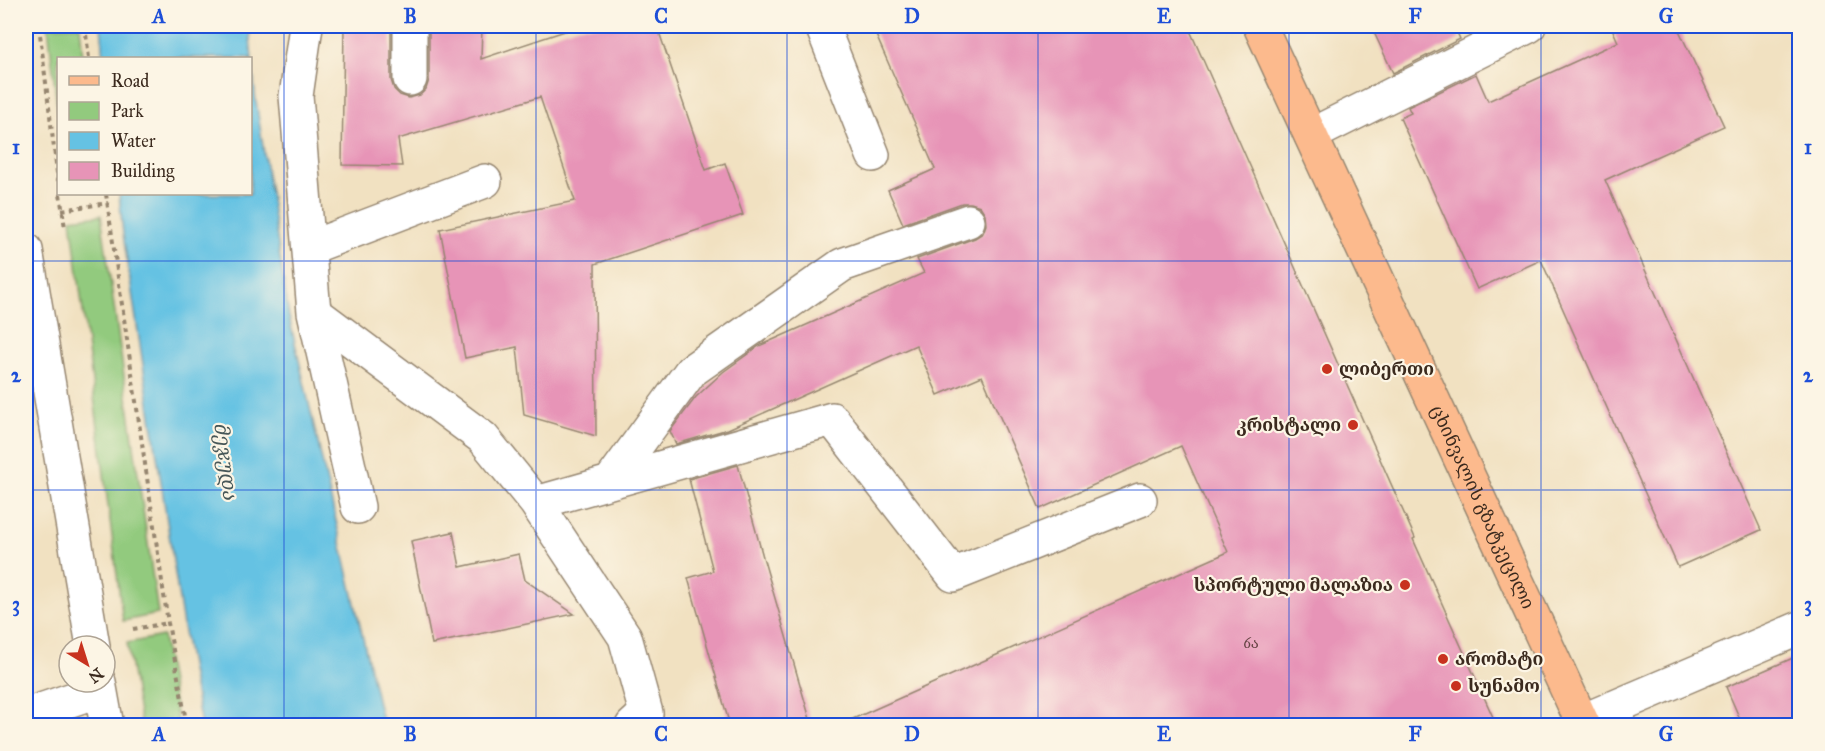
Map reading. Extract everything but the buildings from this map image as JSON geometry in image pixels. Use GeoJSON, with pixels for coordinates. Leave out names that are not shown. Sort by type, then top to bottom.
{"type":"FeatureCollection","features":[{"type":"Feature","properties":{"kind":"main road","name":"ცხინვალის გზატკეცილი"},"geometry":{"type":"LineString","coordinates":[[1260,26],[1583,723]]}},
{"type":"Feature","properties":{"kind":"street"},"geometry":{"type":"LineString","coordinates":[[306,26],[296,96],[314,312],[358,507]]}},
{"type":"Feature","properties":{"kind":"street"},"geometry":{"type":"LineString","coordinates":[[410,26],[410,79]]}},
{"type":"Feature","properties":{"kind":"street"},"geometry":{"type":"LineString","coordinates":[[822,26],[873,155]]}},
{"type":"Feature","properties":{"kind":"street"},"geometry":{"type":"LineString","coordinates":[[1311,135],[1529,26]]}},
{"type":"Feature","properties":{"kind":"street"},"geometry":{"type":"LineString","coordinates":[[309,248],[485,181]]}},
{"type":"Feature","properties":{"kind":"street"},"geometry":{"type":"LineString","coordinates":[[610,482],[691,371],[842,265],[968,221]]}},
{"type":"Feature","properties":{"kind":"street"},"geometry":{"type":"LineString","coordinates":[[26,250],[91,634]]}},
{"type":"Feature","properties":{"kind":"street"},"geometry":{"type":"LineString","coordinates":[[314,312],[483,438],[536,503],[625,637],[646,713],[632,726]]}},
{"type":"Feature","properties":{"kind":"street"},"geometry":{"type":"LineString","coordinates":[[536,503],[832,419],[953,575],[1140,500]]}},
{"type":"Feature","properties":{"kind":"street"},"geometry":{"type":"LineString","coordinates":[[1583,723],[1800,628]]}},
{"type":"Feature","properties":{"kind":"street"},"geometry":{"type":"LineString","coordinates":[[26,715],[80,694]]}},
{"type":"Feature","properties":{"kind":"street"},"geometry":{"type":"LineString","coordinates":[[101,694],[107,726]]}},
{"type":"Feature","properties":{"kind":"path"},"geometry":{"type":"LineString","coordinates":[[39,26],[57,173]]}},
{"type":"Feature","properties":{"kind":"path"},"geometry":{"type":"LineString","coordinates":[[85,26],[89,57]]}},
{"type":"Feature","properties":{"kind":"path"},"geometry":{"type":"LineString","coordinates":[[106,195],[168,623],[187,726]]}},
{"type":"Feature","properties":{"kind":"path"},"geometry":{"type":"LineString","coordinates":[[62,210],[108,203]]}},
{"type":"Feature","properties":{"kind":"path"},"geometry":{"type":"LineString","coordinates":[[128,630],[168,623]]}},
{"type":"Feature","properties":{"kind":"green space"},"geometry":{"type":"Polygon","coordinates":[[[48,26],[80,26],[83,57],[57,57],[57,106],[48,26]]]}},
{"type":"Feature","properties":{"kind":"green space"},"geometry":{"type":"Polygon","coordinates":[[[101,215],[158,614],[123,621],[71,219],[101,215]]]}},
{"type":"Feature","properties":{"kind":"green space"},"geometry":{"type":"Polygon","coordinates":[[[163,636],[178,725],[141,725],[127,643],[163,636]]]}},
{"type":"Feature","properties":{"kind":"water"},"geometry":{"type":"Polygon","coordinates":[[[101,26],[249,26],[252,57],[104,57],[101,26]]]}},
{"type":"Feature","properties":{"kind":"water","name":"მეჯუდა"},"geometry":{"type":"Polygon","coordinates":[[[252,60],[255,94],[289,317],[383,725],[201,725],[184,632],[123,234],[119,195],[252,195],[252,60]]]}},
{"type":"Feature","properties":{"kind":"place","name":"ლიბერთი"},"geometry":{"type":"Point","coordinates":[1327,369]}},
{"type":"Feature","properties":{"kind":"place","name":"კრისტალი"},"geometry":{"type":"Point","coordinates":[1353,425]}},
{"type":"Feature","properties":{"kind":"place","name":"სპორტული მალაზია"},"geometry":{"type":"Point","coordinates":[1405,585]}},
{"type":"Feature","properties":{"kind":"place","name":"არომატი"},"geometry":{"type":"Point","coordinates":[1443,659]}},
{"type":"Feature","properties":{"kind":"place","name":"სუნამო"},"geometry":{"type":"Point","coordinates":[1456,686]}}]}
